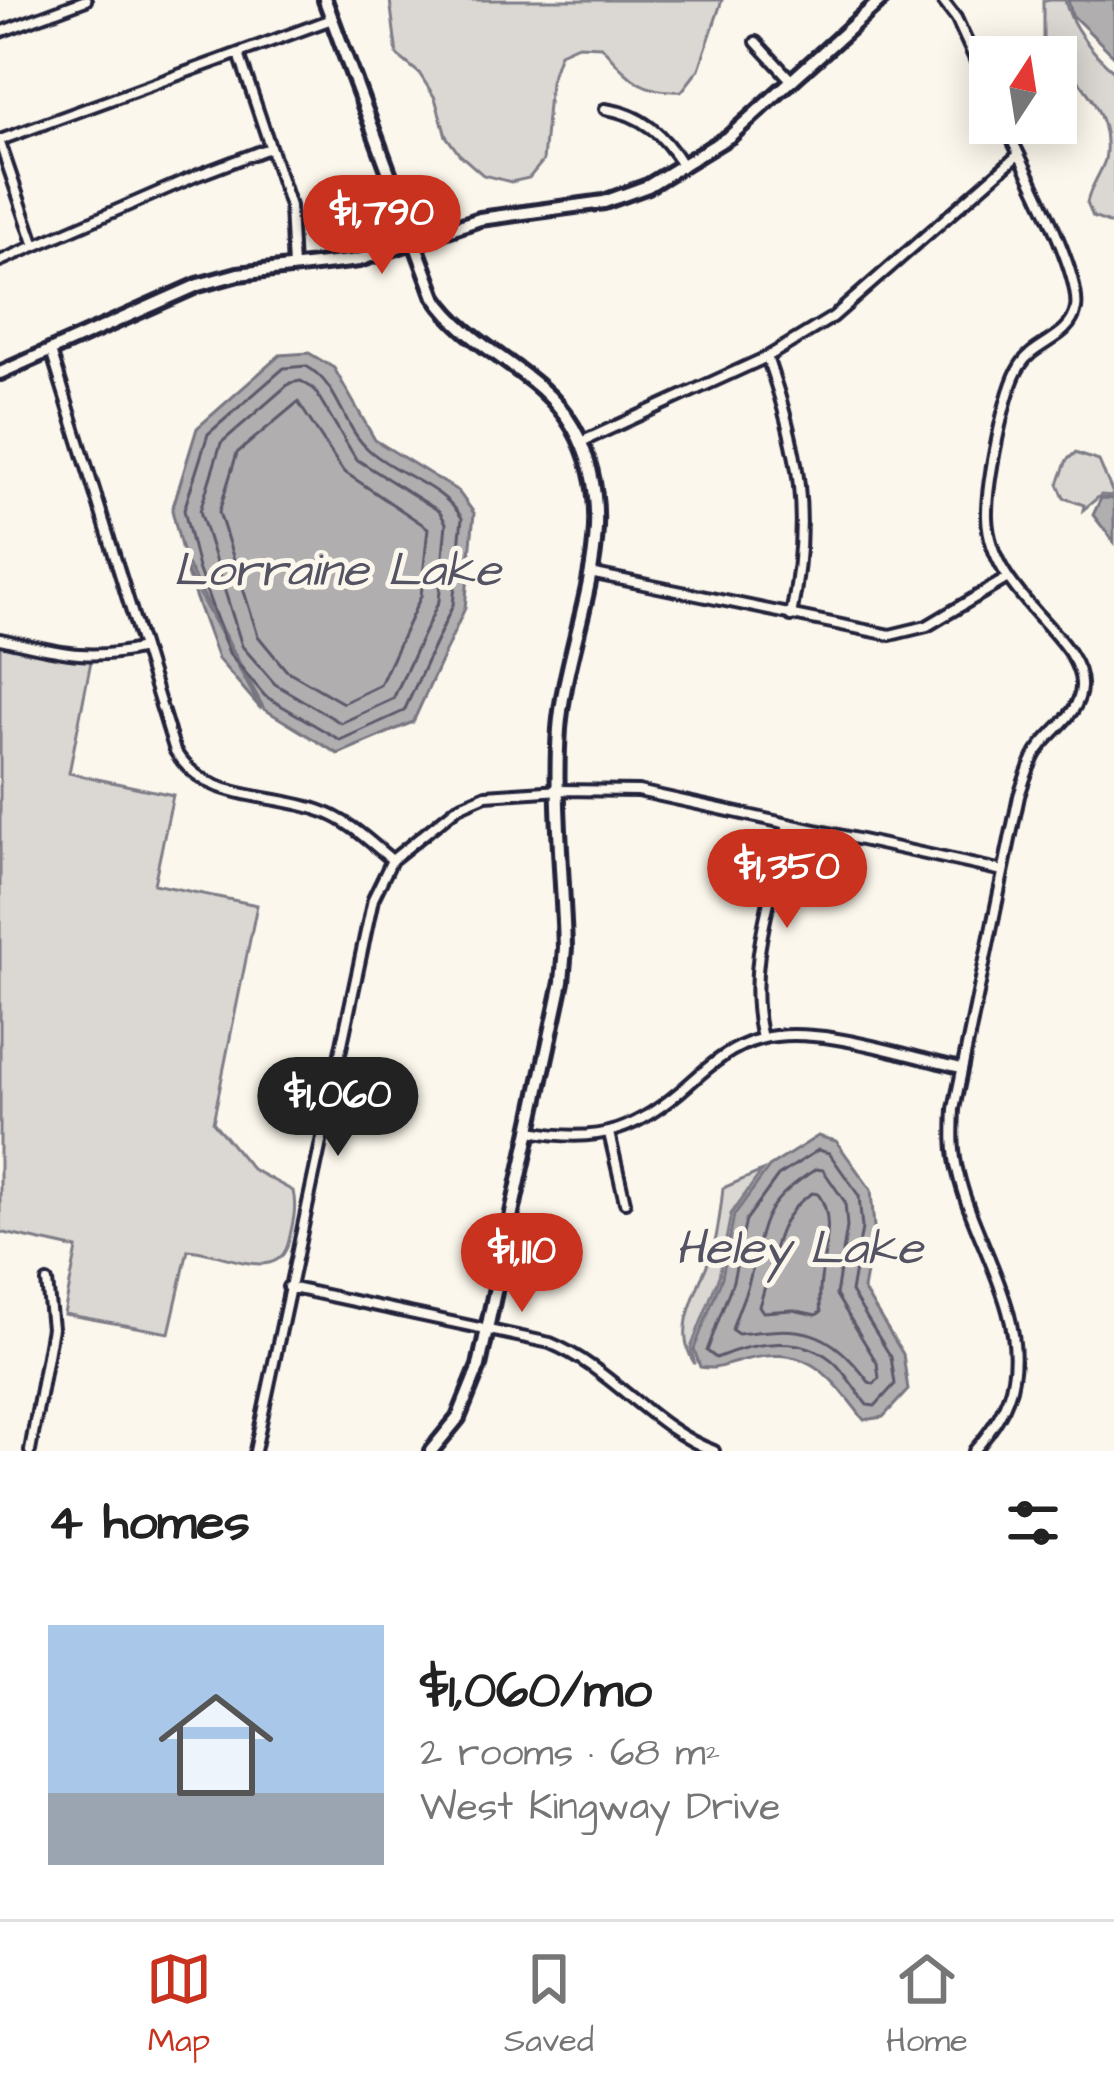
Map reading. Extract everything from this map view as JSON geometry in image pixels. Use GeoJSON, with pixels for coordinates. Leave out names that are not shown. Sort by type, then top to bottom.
{"type":"FeatureCollection","features":[{"type":"Feature","properties":{"kind":"main road"},"geometry":{"type":"LineString","coordinates":[[325,0],[426,278],[446,313],[485,349],[537,382],[565,413],[581,442],[598,506],[597,541],[560,720],[566,948],[562,982],[470,1395],[431,1451]]}},
{"type":"Feature","properties":{"kind":"main road"},"geometry":{"type":"LineString","coordinates":[[0,373],[198,285],[238,274],[359,260],[480,219],[604,202],[684,167],[730,136],[881,0]]}},
{"type":"Feature","properties":{"kind":"street"},"geometry":{"type":"LineString","coordinates":[[0,32],[86,0]]}},
{"type":"Feature","properties":{"kind":"street"},"geometry":{"type":"LineString","coordinates":[[942,0],[969,46]]}},
{"type":"Feature","properties":{"kind":"street"},"geometry":{"type":"LineString","coordinates":[[34,243],[0,142],[332,19]]}},
{"type":"Feature","properties":{"kind":"street"},"geometry":{"type":"LineString","coordinates":[[756,42],[793,82]]}},
{"type":"Feature","properties":{"kind":"street"},"geometry":{"type":"LineString","coordinates":[[239,54],[290,206],[292,268]]}},
{"type":"Feature","properties":{"kind":"street"},"geometry":{"type":"LineString","coordinates":[[605,110],[640,119],[672,147],[684,167]]}},
{"type":"Feature","properties":{"kind":"street"},"geometry":{"type":"LineString","coordinates":[[974,1451],[1003,1411],[1015,1367],[1010,1318],[969,1210],[952,1143],[961,1068],[1026,774],[1047,737],[1075,708],[1082,681],[1068,650],[1006,579],[990,541],[987,518],[1010,390],[1021,363],[1067,327],[1076,312],[1070,271],[1013,144]]}},
{"type":"Feature","properties":{"kind":"street"},"geometry":{"type":"LineString","coordinates":[[0,261],[269,148]]}},
{"type":"Feature","properties":{"kind":"street"},"geometry":{"type":"LineString","coordinates":[[581,442],[767,357],[833,317],[1018,155]]}},
{"type":"Feature","properties":{"kind":"street"},"geometry":{"type":"LineString","coordinates":[[51,351],[182,764],[219,789],[335,817],[392,860]]}},
{"type":"Feature","properties":{"kind":"street"},"geometry":{"type":"LineString","coordinates":[[767,357],[792,428],[802,486],[803,538],[790,616]]}},
{"type":"Feature","properties":{"kind":"street"},"geometry":{"type":"LineString","coordinates":[[590,573],[864,632],[905,633],[927,626],[1006,579]]}},
{"type":"Feature","properties":{"kind":"street"},"geometry":{"type":"LineString","coordinates":[[0,639],[86,657],[143,648]]}},
{"type":"Feature","properties":{"kind":"street"},"geometry":{"type":"LineString","coordinates":[[255,1451],[373,899],[392,860],[436,823],[474,799],[560,790],[633,790],[1003,871]]}},
{"type":"Feature","properties":{"kind":"street"},"geometry":{"type":"LineString","coordinates":[[762,1038],[755,987],[758,957],[788,824]]}},
{"type":"Feature","properties":{"kind":"street"},"geometry":{"type":"LineString","coordinates":[[531,1131],[560,1137],[609,1133],[650,1117],[720,1059],[762,1038],[822,1038],[961,1068]]}},
{"type":"Feature","properties":{"kind":"street"},"geometry":{"type":"LineString","coordinates":[[609,1133],[625,1202]]}},
{"type":"Feature","properties":{"kind":"street"},"geometry":{"type":"LineString","coordinates":[[30,1451],[52,1328],[46,1282]]}},
{"type":"Feature","properties":{"kind":"street"},"geometry":{"type":"LineString","coordinates":[[288,1287],[550,1343],[576,1354],[680,1434],[714,1451]]}},
{"type":"Feature","properties":{"kind":"shaded area"},"geometry":{"type":"Polygon","coordinates":[[[390,0],[722,0],[699,69],[682,91],[644,86],[601,46],[578,45],[560,53],[550,82],[543,161],[529,178],[511,182],[483,175],[446,136],[435,98],[419,73],[397,55],[390,0]]]}},
{"type":"Feature","properties":{"kind":"shaded area"},"geometry":{"type":"Polygon","coordinates":[[[1043,0],[1065,0],[1084,39],[1114,71],[1114,225],[1093,217],[1087,203],[1105,160],[1106,142],[1098,109],[1077,80],[1077,36],[1043,36],[1043,0]]]}},
{"type":"Feature","properties":{"kind":"shaded area"},"geometry":{"type":"Polygon","coordinates":[[[1075,453],[1099,461],[1114,496],[1101,495],[1083,510],[1084,505],[1064,498],[1058,484],[1067,460],[1075,453]]]}},
{"type":"Feature","properties":{"kind":"shaded area"},"geometry":{"type":"Polygon","coordinates":[[[0,645],[91,661],[69,773],[173,795],[154,884],[257,905],[213,1122],[252,1169],[293,1191],[292,1228],[284,1254],[263,1264],[188,1250],[169,1333],[64,1314],[77,1249],[0,1232],[0,645]]]}},
{"type":"Feature","properties":{"kind":"shaded area"},"geometry":{"type":"Polygon","coordinates":[[[762,1171],[731,1214],[719,1276],[691,1348],[695,1364],[688,1350],[687,1320],[714,1246],[723,1188],[762,1171]]]}},
{"type":"Feature","properties":{"kind":"water"},"geometry":{"type":"Polygon","coordinates":[[[1068,0],[1114,0],[1114,56],[1072,15],[1068,0]]]}},
{"type":"Feature","properties":{"kind":"water","name":"Lorraine Lake"},"geometry":{"type":"Polygon","coordinates":[[[309,353],[334,368],[375,440],[458,491],[474,513],[465,608],[413,722],[338,754],[264,709],[184,559],[172,510],[197,428],[280,355],[309,353]]]}},
{"type":"Feature","properties":{"kind":"water"},"geometry":{"type":"Polygon","coordinates":[[[1101,498],[1114,499],[1114,542],[1093,515],[1101,498]]]}},
{"type":"Feature","properties":{"kind":"water"},"geometry":{"type":"Polygon","coordinates":[[[184,566],[261,709],[218,659],[184,566]]]}},
{"type":"Feature","properties":{"kind":"water","name":"Heley Lake"},"geometry":{"type":"Polygon","coordinates":[[[818,1136],[836,1141],[871,1190],[874,1228],[863,1289],[903,1354],[908,1390],[883,1417],[864,1420],[825,1374],[797,1358],[761,1357],[706,1368],[700,1367],[694,1349],[722,1277],[734,1215],[769,1167],[818,1136]]]}}]}
